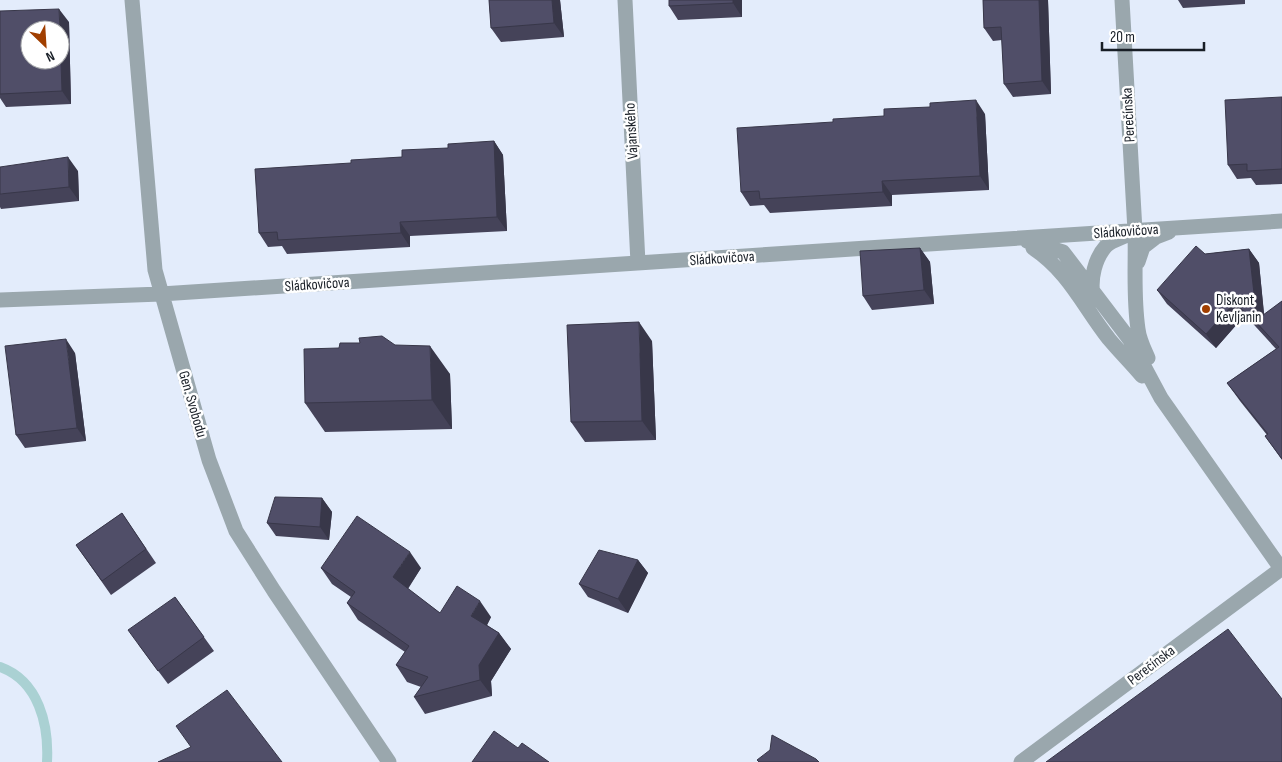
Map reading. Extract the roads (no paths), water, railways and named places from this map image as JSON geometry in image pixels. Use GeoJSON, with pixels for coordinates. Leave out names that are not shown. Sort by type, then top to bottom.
{"type":"FeatureCollection","features":[{"type":"Feature","properties":{"kind":"street","name":"Gen. Svobodu"},"geometry":{"type":"LineString","coordinates":[[132,0],[156,270],[161,294],[209,460],[236,531],[389,762]]}},
{"type":"Feature","properties":{"kind":"street","name":"Vajanského"},"geometry":{"type":"LineString","coordinates":[[625,0],[638,263]]}},
{"type":"Feature","properties":{"kind":"street","name":"Perečínska"},"geometry":{"type":"LineString","coordinates":[[1122,0],[1135,231],[1135,298],[1138,331],[1161,398]]}},
{"type":"Feature","properties":{"kind":"street","name":"Sládkovičova"},"geometry":{"type":"LineString","coordinates":[[0,300],[161,294],[1282,221]]}},
{"type":"Feature","properties":{"kind":"street","name":"Perečínska"},"geometry":{"type":"LineString","coordinates":[[1136,267],[1143,247],[1156,238],[1178,228]]}},
{"type":"Feature","properties":{"kind":"street","name":"Perečínska"},"geometry":{"type":"LineString","coordinates":[[1108,338],[1096,310],[1092,290],[1095,263],[1106,245],[1135,231]]}},
{"type":"Feature","properties":{"kind":"street","name":"Perečínska"},"geometry":{"type":"LineString","coordinates":[[1019,238],[1063,252],[1130,340],[1161,398]]}},
{"type":"Feature","properties":{"kind":"street","name":"Perečínska"},"geometry":{"type":"LineString","coordinates":[[1019,238],[1048,258],[1067,278],[1108,338],[1161,398],[1281,569],[1021,762]]}},
{"type":"Feature","properties":{"kind":"waterway"},"geometry":{"type":"LineString","coordinates":[[0,667],[13,674],[33,693],[43,719],[46,734],[47,762]]}},
{"type":"Feature","properties":{"kind":"place","name":"Diskont Kevljanin"},"geometry":{"type":"Point","coordinates":[1206,309]}}]}
